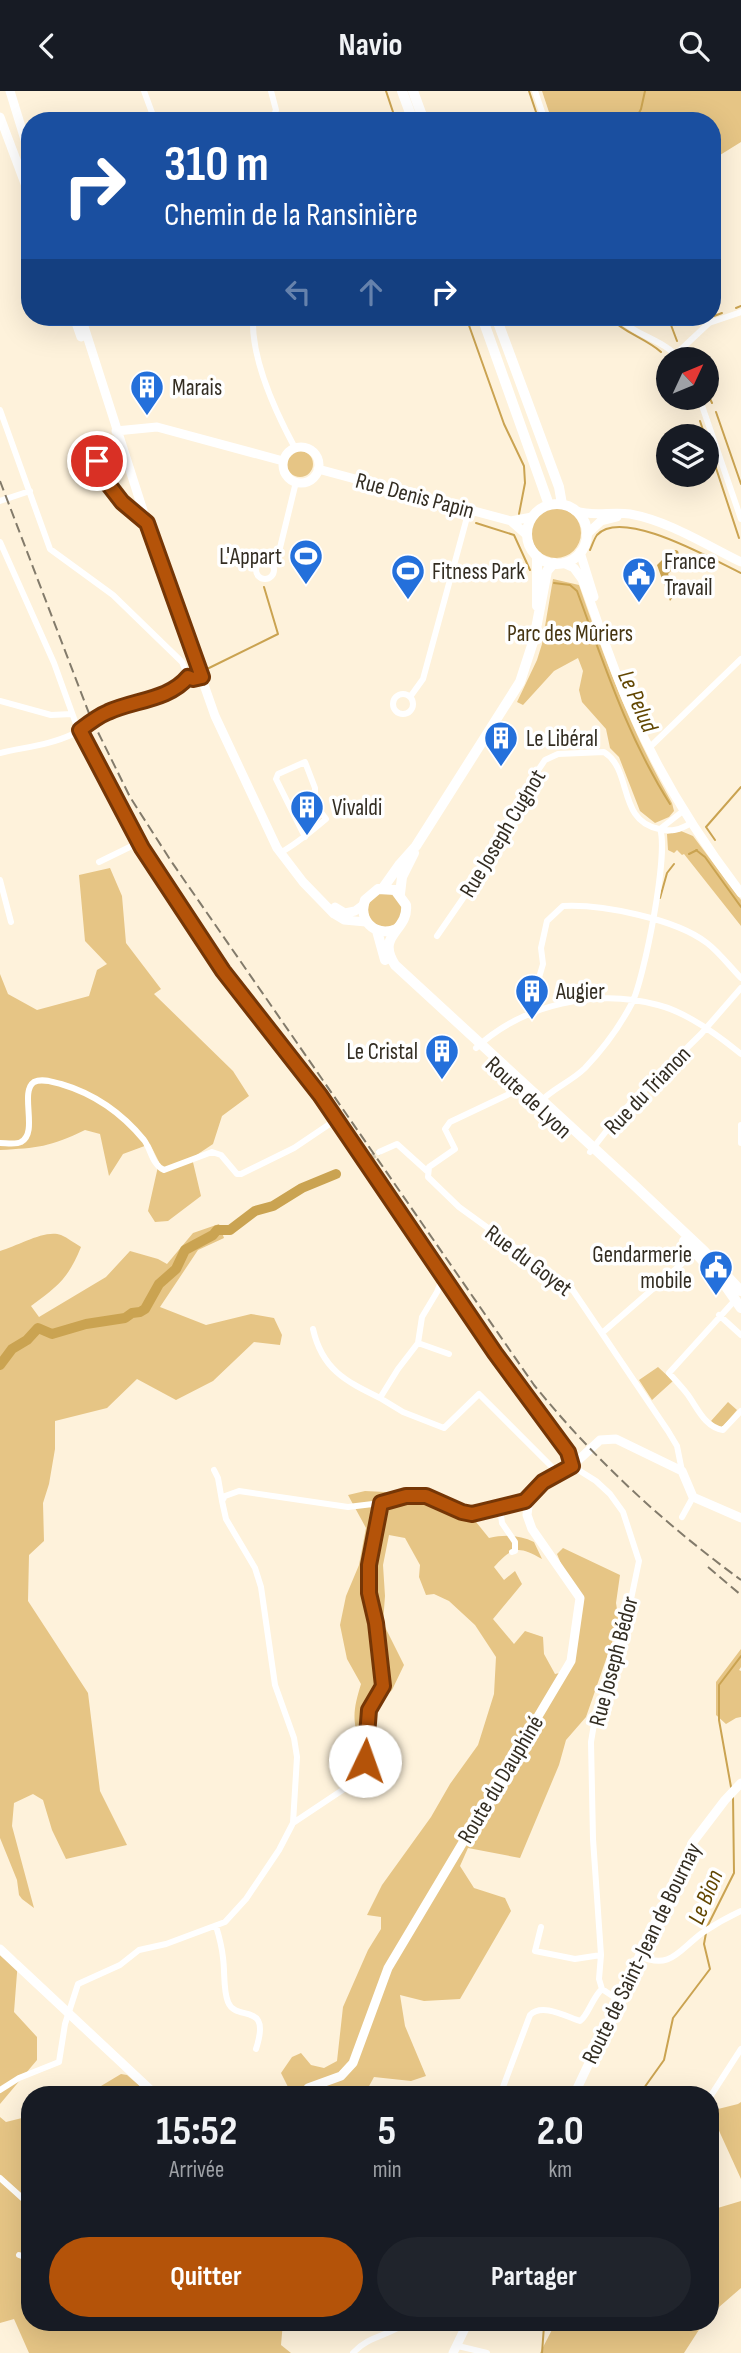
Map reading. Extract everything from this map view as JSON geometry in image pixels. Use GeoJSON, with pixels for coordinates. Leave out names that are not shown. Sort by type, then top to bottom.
{"type":"FeatureCollection","features":[{"type":"Feature","properties":{"kind":"main road"},"geometry":{"type":"LineString","coordinates":[[10,91],[21,127]]}},
{"type":"Feature","properties":{"kind":"main road"},"geometry":{"type":"LineString","coordinates":[[402,91],[410,112]]}},
{"type":"Feature","properties":{"kind":"main road"},"geometry":{"type":"LineString","coordinates":[[413,91],[421,112]]}},
{"type":"Feature","properties":{"kind":"main road"},"geometry":{"type":"LineString","coordinates":[[0,117],[21,173]]}},
{"type":"Feature","properties":{"kind":"main road"},"geometry":{"type":"LineString","coordinates":[[77,326],[116,431]]}},
{"type":"Feature","properties":{"kind":"main road"},"geometry":{"type":"LineString","coordinates":[[84,326],[116,431],[215,716],[277,848],[303,882],[334,914],[344,920],[366,922],[377,930],[394,930],[404,922],[407,911],[400,894],[395,890],[383,888]]}},
{"type":"Feature","properties":{"kind":"main road"},"geometry":{"type":"LineString","coordinates":[[485,326],[549,505]]}},
{"type":"Feature","properties":{"kind":"main road"},"geometry":{"type":"LineString","coordinates":[[499,326],[559,487],[562,504]]}},
{"type":"Feature","properties":{"kind":"main road"},"geometry":{"type":"LineString","coordinates":[[116,431],[157,426],[283,461]]}},
{"type":"Feature","properties":{"kind":"main road"},"geometry":{"type":"LineString","coordinates":[[295,448],[311,451],[318,460],[318,469],[308,481],[296,482],[285,474],[283,461],[295,448]]}},
{"type":"Feature","properties":{"kind":"main road","name":"Rue Denis Papin"},"geometry":{"type":"LineString","coordinates":[[318,469],[511,521],[531,517]]}},
{"type":"Feature","properties":{"kind":"main road"},"geometry":{"type":"LineString","coordinates":[[537,620],[537,557],[528,543],[527,535],[531,517],[549,505],[562,504],[588,514],[630,514],[740,559]]}},
{"type":"Feature","properties":{"kind":"main road"},"geometry":{"type":"LineString","coordinates":[[576,511],[586,526],[580,552],[593,594],[596,616]]}},
{"type":"Feature","properties":{"kind":"main road"},"geometry":{"type":"LineString","coordinates":[[586,535],[594,526],[610,518],[640,517]]}},
{"type":"Feature","properties":{"kind":"main road","name":"Rue Denis Papin"},"geometry":{"type":"LineString","coordinates":[[511,521],[527,535]]}},
{"type":"Feature","properties":{"kind":"main road"},"geometry":{"type":"LineString","coordinates":[[400,894],[402,877],[416,846],[510,700],[530,656],[543,603],[547,571],[580,552]]}},
{"type":"Feature","properties":{"kind":"main road"},"geometry":{"type":"LineString","coordinates":[[537,557],[578,572],[625,696],[649,748],[683,811],[741,893]]}},
{"type":"Feature","properties":{"kind":"main road"},"geometry":{"type":"LineString","coordinates":[[202,677],[274,832],[307,879],[337,910],[341,913],[351,912],[363,905],[368,895],[383,888],[416,846]]}},
{"type":"Feature","properties":{"kind":"main road"},"geometry":{"type":"LineString","coordinates":[[363,905],[366,922]]}},
{"type":"Feature","properties":{"kind":"main road","name":"Route de Lyon"},"geometry":{"type":"LineString","coordinates":[[377,930],[388,965],[591,1150],[692,1257],[722,1281],[740,1300]]}},
{"type":"Feature","properties":{"kind":"main road","name":"Route de Lyon"},"geometry":{"type":"LineString","coordinates":[[394,930],[389,949],[395,965],[478,1046]]}},
{"type":"Feature","properties":{"kind":"main road"},"geometry":{"type":"LineString","coordinates":[[591,1150],[719,1266],[740,1300]]}},
{"type":"Feature","properties":{"kind":"main road"},"geometry":{"type":"LineString","coordinates":[[529,1498],[543,1482],[575,1463],[600,1440],[616,1439],[682,1471],[693,1497],[741,1518]]}},
{"type":"Feature","properties":{"kind":"main road","name":"Route du Dauphiné"},"geometry":{"type":"LineString","coordinates":[[314,2086],[341,2076],[353,2063],[388,1968],[571,1661],[580,1598],[532,1529],[527,1515],[529,1498]]}},
{"type":"Feature","properties":{"kind":"main road","name":"Route de Saint-Jean de Bournay"},"geometry":{"type":"LineString","coordinates":[[578,2086],[693,1842],[729,1795],[741,1784]]}},
{"type":"Feature","properties":{"kind":"main road"},"geometry":{"type":"LineString","coordinates":[[0,1949],[146,2086]]}},
{"type":"Feature","properties":{"kind":"main road"},"geometry":{"type":"LineString","coordinates":[[455,2350],[464,2331]]}},
{"type":"Feature","properties":{"kind":"street"},"geometry":{"type":"LineString","coordinates":[[144,91],[152,112]]}},
{"type":"Feature","properties":{"kind":"street"},"geometry":{"type":"LineString","coordinates":[[271,91],[275,112]]}},
{"type":"Feature","properties":{"kind":"street"},"geometry":{"type":"LineString","coordinates":[[535,91],[542,112]]}},
{"type":"Feature","properties":{"kind":"street"},"geometry":{"type":"LineString","coordinates":[[721,319],[741,312]]}},
{"type":"Feature","properties":{"kind":"street"},"geometry":{"type":"LineString","coordinates":[[253,326],[253,341],[258,359],[295,448]]}},
{"type":"Feature","properties":{"kind":"street"},"geometry":{"type":"LineString","coordinates":[[629,326],[666,347]]}},
{"type":"Feature","properties":{"kind":"street"},"geometry":{"type":"LineString","coordinates":[[687,347],[706,326]]}},
{"type":"Feature","properties":{"kind":"street"},"geometry":{"type":"LineString","coordinates":[[0,409],[50,549],[113,595],[177,657],[188,677]]}},
{"type":"Feature","properties":{"kind":"street"},"geometry":{"type":"LineString","coordinates":[[703,410],[741,519]]}},
{"type":"Feature","properties":{"kind":"street"},"geometry":{"type":"LineString","coordinates":[[97,461],[105,480],[122,502],[147,523]]}},
{"type":"Feature","properties":{"kind":"street"},"geometry":{"type":"LineString","coordinates":[[272,563],[278,556],[296,482]]}},
{"type":"Feature","properties":{"kind":"street"},"geometry":{"type":"LineString","coordinates":[[0,501],[30,491]]}},
{"type":"Feature","properties":{"kind":"street"},"geometry":{"type":"LineString","coordinates":[[410,697],[423,679],[469,510]]}},
{"type":"Feature","properties":{"kind":"street"},"geometry":{"type":"LineString","coordinates":[[0,542],[45,640],[72,714],[140,842],[223,971],[367,1159],[495,1353],[575,1463]]}},
{"type":"Feature","properties":{"kind":"street"},"geometry":{"type":"LineString","coordinates":[[177,657],[192,647]]}},
{"type":"Feature","properties":{"kind":"street"},"geometry":{"type":"LineString","coordinates":[[649,748],[741,659]]}},
{"type":"Feature","properties":{"kind":"street"},"geometry":{"type":"LineString","coordinates":[[188,677],[202,677]]}},
{"type":"Feature","properties":{"kind":"street"},"geometry":{"type":"LineString","coordinates":[[0,753],[46,745],[80,730],[108,711],[161,695],[181,685],[188,677]]}},
{"type":"Feature","properties":{"kind":"street"},"geometry":{"type":"LineString","coordinates":[[0,701],[51,715],[72,714]]}},
{"type":"Feature","properties":{"kind":"street"},"geometry":{"type":"LineString","coordinates":[[644,737],[665,731]]}},
{"type":"Feature","properties":{"kind":"street","name":"Rue Joseph Cugnot"},"geometry":{"type":"LineString","coordinates":[[437,936],[493,855],[519,808],[526,788],[545,760],[553,755],[598,751],[608,754],[614,761],[638,819],[649,827],[660,829]]}},
{"type":"Feature","properties":{"kind":"street"},"geometry":{"type":"LineString","coordinates":[[285,850],[305,837],[326,819],[315,804],[315,788],[305,762],[278,774],[276,779],[305,837]]}},
{"type":"Feature","properties":{"kind":"street"},"geometry":{"type":"LineString","coordinates":[[660,829],[683,811]]}},
{"type":"Feature","properties":{"kind":"street"},"geometry":{"type":"LineString","coordinates":[[660,829],[677,830],[691,823]]}},
{"type":"Feature","properties":{"kind":"street"},"geometry":{"type":"LineString","coordinates":[[540,1102],[583,1070],[620,1022],[633,1000],[658,891],[663,837],[660,829]]}},
{"type":"Feature","properties":{"kind":"street"},"geometry":{"type":"LineString","coordinates":[[99,862],[140,842]]}},
{"type":"Feature","properties":{"kind":"street"},"geometry":{"type":"LineString","coordinates":[[0,880],[11,922]]}},
{"type":"Feature","properties":{"kind":"street"},"geometry":{"type":"LineString","coordinates":[[528,1015],[543,964],[541,948],[547,921],[563,906],[582,905],[681,927],[708,944],[741,978]]}},
{"type":"Feature","properties":{"kind":"street","name":"Rue du Trianon"},"geometry":{"type":"LineString","coordinates":[[591,1150],[605,1129],[706,1028],[741,988]]}},
{"type":"Feature","properties":{"kind":"street"},"geometry":{"type":"LineString","coordinates":[[478,1046],[528,1015],[551,1006],[608,996],[660,1005],[706,1028],[741,1055]]}},
{"type":"Feature","properties":{"kind":"street"},"geometry":{"type":"LineString","coordinates":[[0,1143],[19,1144],[23,1141],[28,1129],[29,1088],[34,1083],[43,1081],[79,1089],[111,1107],[145,1142],[156,1164],[164,1170],[212,1152],[221,1155],[237,1174],[241,1174],[294,1148],[337,1119]]}},
{"type":"Feature","properties":{"kind":"street"},"geometry":{"type":"LineString","coordinates":[[428,1170],[455,1149],[444,1129],[450,1122],[524,1088]]}},
{"type":"Feature","properties":{"kind":"street"},"geometry":{"type":"LineString","coordinates":[[741,1125],[741,1143]]}},
{"type":"Feature","properties":{"kind":"street","name":"Rue du Goyet"},"geometry":{"type":"LineString","coordinates":[[379,1152],[397,1144],[428,1170],[428,1177],[458,1207],[572,1289],[677,1446],[682,1471]]}},
{"type":"Feature","properties":{"kind":"street"},"geometry":{"type":"LineString","coordinates":[[603,1333],[692,1257],[702,1254],[719,1266]]}},
{"type":"Feature","properties":{"kind":"street"},"geometry":{"type":"LineString","coordinates":[[380,1398],[418,1343],[422,1317],[444,1275]]}},
{"type":"Feature","properties":{"kind":"street"},"geometry":{"type":"LineString","coordinates":[[740,1300],[719,1315],[669,1373],[701,1416],[716,1429],[723,1430],[741,1411]]}},
{"type":"Feature","properties":{"kind":"street"},"geometry":{"type":"LineString","coordinates":[[719,1315],[741,1335]]}},
{"type":"Feature","properties":{"kind":"street"},"geometry":{"type":"LineString","coordinates":[[313,1329],[317,1348],[325,1362],[353,1385],[403,1412],[444,1428],[479,1394],[558,1473]]}},
{"type":"Feature","properties":{"kind":"street"},"geometry":{"type":"LineString","coordinates":[[418,1343],[449,1355]]}},
{"type":"Feature","properties":{"kind":"street","name":"Rue Joseph Bédor"},"geometry":{"type":"LineString","coordinates":[[575,1463],[610,1494],[623,1513],[639,1561],[625,1628],[595,1718],[592,1742],[593,1839],[601,1955],[599,1979],[602,1989]]}},
{"type":"Feature","properties":{"kind":"street"},"geometry":{"type":"LineString","coordinates":[[0,2090],[19,2078],[59,2062],[68,2012],[78,1984],[120,1965],[139,1950],[166,1944],[216,1926],[236,1911],[279,1850],[293,1823],[297,1757],[294,1738],[275,1685],[261,1587],[255,1568],[226,1519],[214,1470]]}},
{"type":"Feature","properties":{"kind":"street"},"geometry":{"type":"LineString","coordinates":[[222,1501],[225,1496],[239,1491],[348,1507],[381,1503],[406,1496],[426,1496],[472,1514],[529,1498]]}},
{"type":"Feature","properties":{"kind":"street"},"geometry":{"type":"LineString","coordinates":[[682,1517],[693,1497]]}},
{"type":"Feature","properties":{"kind":"street"},"geometry":{"type":"LineString","coordinates":[[293,1823],[353,1783],[365,1770],[369,1710],[383,1686],[376,1623],[369,1593],[369,1565],[381,1503]]}},
{"type":"Feature","properties":{"kind":"street"},"geometry":{"type":"LineString","coordinates":[[500,1507],[502,1523],[515,1542],[515,1551],[512,1552]]}},
{"type":"Feature","properties":{"kind":"street"},"geometry":{"type":"LineString","coordinates":[[639,1956],[651,1961],[672,1958],[704,1932],[741,1911]]}},
{"type":"Feature","properties":{"kind":"street"},"geometry":{"type":"LineString","coordinates":[[216,1926],[228,2003],[233,2008],[255,2017],[260,2024],[256,2049]]}},
{"type":"Feature","properties":{"kind":"street"},"geometry":{"type":"LineString","coordinates":[[541,1927],[535,1951],[575,1959],[601,1955]]}},
{"type":"Feature","properties":{"kind":"street"},"geometry":{"type":"LineString","coordinates":[[503,2086],[530,2015],[535,2010],[543,2009],[580,2021],[602,1989],[617,1999]]}},
{"type":"Feature","properties":{"kind":"street"},"geometry":{"type":"LineString","coordinates":[[717,2086],[741,2049]]}},
{"type":"Feature","properties":{"kind":"street"},"geometry":{"type":"LineString","coordinates":[[0,2178],[21,2197]]}},
{"type":"Feature","properties":{"kind":"street"},"geometry":{"type":"LineString","coordinates":[[353,2353],[375,2336],[389,2331]]}},
{"type":"Feature","properties":{"kind":"street"},"geometry":{"type":"LineString","coordinates":[[455,2350],[487,2353]]}},
{"type":"Feature","properties":{"kind":"green space"},"geometry":{"type":"Polygon","coordinates":[[[542,91],[741,91],[741,142],[721,154],[721,112],[549,112],[542,91]]]}},
{"type":"Feature","properties":{"kind":"green space"},"geometry":{"type":"Polygon","coordinates":[[[300,451],[309,455],[313,464],[309,473],[300,477],[291,473],[287,464],[291,455],[300,451]]]}},
{"type":"Feature","properties":{"kind":"green space"},"geometry":{"type":"Polygon","coordinates":[[[556,508],[574,515],[581,533],[574,551],[556,558],[538,551],[531,533],[538,515],[556,508]]]}},
{"type":"Feature","properties":{"kind":"green space","name":"Parc des Mûriers"},"geometry":{"type":"Polygon","coordinates":[[[553,579],[579,585],[620,696],[672,803],[674,811],[669,817],[655,823],[640,811],[619,757],[610,748],[606,729],[582,702],[579,690],[583,671],[578,658],[554,671],[523,705],[517,702],[542,644],[553,579]]]}},
{"type":"Feature","properties":{"kind":"green space"},"geometry":{"type":"Polygon","coordinates":[[[681,831],[693,836],[741,900],[741,926],[684,854],[677,850],[674,853],[668,850],[667,834],[681,831]]]}},
{"type":"Feature","properties":{"kind":"green space"},"geometry":{"type":"Polygon","coordinates":[[[110,868],[122,896],[126,943],[161,989],[154,994],[233,1071],[249,1096],[222,1116],[213,1144],[192,1158],[201,1196],[168,1221],[155,1222],[148,1211],[159,1162],[150,1144],[123,1154],[109,1176],[100,1134],[85,1130],[43,1146],[0,1150],[0,974],[8,994],[37,1010],[89,996],[97,970],[107,964],[85,941],[79,875],[110,868]]]}},
{"type":"Feature","properties":{"kind":"green space"},"geometry":{"type":"Polygon","coordinates":[[[385,893],[397,898],[402,910],[397,922],[385,927],[373,922],[368,910],[373,898],[385,893]]]}},
{"type":"Feature","properties":{"kind":"green space"},"geometry":{"type":"Polygon","coordinates":[[[219,1224],[224,1238],[198,1250],[160,1307],[206,1325],[251,1314],[274,1318],[282,1335],[280,1345],[254,1342],[213,1381],[176,1400],[137,1379],[107,1408],[55,1421],[55,1449],[43,1503],[44,1541],[29,1555],[28,1601],[88,1693],[100,1791],[127,1845],[66,1859],[52,1830],[43,1800],[33,1794],[14,1803],[12,1826],[34,1908],[19,1895],[17,1880],[0,1838],[0,1251],[47,1234],[64,1236],[81,1247],[72,1267],[61,1281],[31,1306],[39,1317],[106,1277],[130,1251],[167,1264],[193,1233],[219,1224]]]}},
{"type":"Feature","properties":{"kind":"green space"},"geometry":{"type":"Polygon","coordinates":[[[658,1367],[673,1381],[652,1400],[639,1380],[658,1367]]]}},
{"type":"Feature","properties":{"kind":"green space"},"geometry":{"type":"Polygon","coordinates":[[[728,1402],[737,1410],[720,1430],[711,1421],[728,1402]]]}},
{"type":"Feature","properties":{"kind":"green space"},"geometry":{"type":"Polygon","coordinates":[[[365,1491],[385,1492],[414,1500],[430,1500],[472,1517],[489,1538],[512,1536],[534,1542],[542,1559],[516,1550],[506,1555],[494,1567],[504,1580],[515,1571],[522,1584],[493,1619],[514,1644],[525,1631],[543,1637],[544,1654],[555,1674],[569,1671],[581,1594],[564,1571],[557,1554],[563,1548],[620,1575],[616,1603],[619,1622],[586,1717],[566,1740],[559,1765],[520,1858],[468,1848],[460,1866],[474,1888],[505,1898],[511,1911],[460,1999],[424,2001],[400,1995],[405,2026],[426,2076],[411,2081],[374,2077],[369,2086],[288,2086],[281,2073],[292,2057],[301,2053],[311,2065],[324,2068],[337,2061],[343,2007],[368,1950],[381,1929],[381,1917],[367,1915],[382,1885],[478,1745],[494,1694],[496,1657],[475,1625],[449,1601],[434,1594],[426,1595],[419,1577],[420,1565],[405,1538],[389,1535],[383,1565],[383,1623],[404,1665],[392,1690],[373,1709],[363,1749],[356,1732],[354,1717],[361,1684],[347,1659],[340,1625],[346,1596],[359,1565],[366,1528],[348,1495],[365,1491]]]}},
{"type":"Feature","properties":{"kind":"green space"},"geometry":{"type":"Polygon","coordinates":[[[741,1649],[741,1717],[726,1724],[716,1715],[716,1682],[741,1649]]]}},
{"type":"Feature","properties":{"kind":"green space"},"geometry":{"type":"Polygon","coordinates":[[[0,1945],[18,1960],[14,2012],[37,2037],[37,2060],[0,2104],[0,1945]]]}},
{"type":"Feature","properties":{"kind":"green space"},"geometry":{"type":"Polygon","coordinates":[[[121,2074],[127,2075],[140,2086],[101,2086],[121,2074]]]}},
{"type":"Feature","properties":{"kind":"green space"},"geometry":{"type":"Polygon","coordinates":[[[741,2102],[741,2179],[719,2131],[719,2109],[741,2102]]]}},
{"type":"Feature","properties":{"kind":"green space"},"geometry":{"type":"Polygon","coordinates":[[[0,2117],[6,2122],[21,2118],[21,2331],[282,2331],[281,2345],[291,2353],[29,2353],[14,2319],[0,2323],[0,2117]]]}},
{"type":"Feature","properties":{"kind":"green space"},"geometry":{"type":"Polygon","coordinates":[[[741,2201],[741,2288],[719,2307],[719,2208],[741,2201]]]}},
{"type":"Feature","properties":{"kind":"green space"},"geometry":{"type":"Polygon","coordinates":[[[551,2331],[698,2331],[684,2353],[540,2353],[551,2331]]]}},
{"type":"Feature","properties":{"kind":"shaded area"},"geometry":{"type":"Polygon","coordinates":[[[676,550],[681,560],[668,574],[677,592],[670,601],[657,565],[671,551],[676,550]]]}},
{"type":"Feature","properties":{"kind":"waterway","name":"Le Pelud"},"geometry":{"type":"LineString","coordinates":[[386,91],[393,112]]}},
{"type":"Feature","properties":{"kind":"waterway"},"geometry":{"type":"LineString","coordinates":[[529,91],[536,112]]}},
{"type":"Feature","properties":{"kind":"waterway","name":"Le Pelud"},"geometry":{"type":"LineString","coordinates":[[640,112],[645,91]]}},
{"type":"Feature","properties":{"kind":"waterway"},"geometry":{"type":"LineString","coordinates":[[736,308],[741,306]]}},
{"type":"Feature","properties":{"kind":"waterway","name":"Le Pelud"},"geometry":{"type":"LineString","coordinates":[[469,326],[504,424],[524,466],[525,483],[519,514]]}},
{"type":"Feature","properties":{"kind":"waterway"},"geometry":{"type":"LineString","coordinates":[[620,326],[656,349]]}},
{"type":"Feature","properties":{"kind":"waterway","name":"Le Pelud"},"geometry":{"type":"LineString","coordinates":[[671,326],[677,341]]}},
{"type":"Feature","properties":{"kind":"waterway","name":"Le Pelud"},"geometry":{"type":"LineString","coordinates":[[716,412],[741,484]]}},
{"type":"Feature","properties":{"kind":"waterway"},"geometry":{"type":"LineString","coordinates":[[719,477],[739,538]]}},
{"type":"Feature","properties":{"kind":"waterway","name":"Le Pelud"},"geometry":{"type":"LineString","coordinates":[[476,523],[514,535],[530,570]]}},
{"type":"Feature","properties":{"kind":"waterway"},"geometry":{"type":"LineString","coordinates":[[590,550],[597,535],[609,528],[626,527],[668,539],[741,573]]}},
{"type":"Feature","properties":{"kind":"waterway","name":"Le Pelud"},"geometry":{"type":"LineString","coordinates":[[554,583],[570,585],[577,591],[629,727],[670,804]]}},
{"type":"Feature","properties":{"kind":"waterway"},"geometry":{"type":"LineString","coordinates":[[207,669],[278,634],[264,587]]}},
{"type":"Feature","properties":{"kind":"waterway","name":"Le Pelud"},"geometry":{"type":"LineString","coordinates":[[715,840],[706,827],[741,787]]}},
{"type":"Feature","properties":{"kind":"waterway","name":"Le Pelud"},"geometry":{"type":"LineString","coordinates":[[696,850],[705,857],[741,907]]}},
{"type":"Feature","properties":{"kind":"waterway","name":"Le Pelud"},"geometry":{"type":"LineString","coordinates":[[689,854],[697,850]]}},
{"type":"Feature","properties":{"kind":"waterway","name":"Le Pelud"},"geometry":{"type":"LineString","coordinates":[[660,898],[667,873],[674,864]]}},
{"type":"Feature","properties":{"kind":"waterway"},"geometry":{"type":"LineString","coordinates":[[0,1365],[12,1349],[27,1340],[38,1328],[52,1334],[86,1324],[125,1318],[140,1312],[145,1309],[159,1284],[176,1269],[185,1250],[213,1235],[217,1230],[230,1230],[255,1211],[273,1206],[302,1188],[336,1174]]}},
{"type":"Feature","properties":{"kind":"waterway","name":"Le Bion"},"geometry":{"type":"LineString","coordinates":[[731,1787],[719,1720],[719,1685],[741,1656]]}},
{"type":"Feature","properties":{"kind":"waterway","name":"Le Bion"},"geometry":{"type":"LineString","coordinates":[[707,1927],[734,1873],[733,1796]]}},
{"type":"Feature","properties":{"kind":"waterway","name":"Le Bion"},"geometry":{"type":"LineString","coordinates":[[645,2086],[664,2060],[673,2018],[710,1969],[704,1944],[706,1933]]}},
{"type":"Feature","properties":{"kind":"waterway","name":"Le Bion"},"geometry":{"type":"LineString","coordinates":[[542,2353],[544,2331]]}},
{"type":"Feature","properties":{"kind":"tunnel"},"geometry":{"type":"LineString","coordinates":[[370,1158],[379,1152]]}},
{"type":"Feature","properties":{"kind":"railway"},"geometry":{"type":"LineString","coordinates":[[0,481],[90,716],[130,797],[171,861],[534,1385],[581,1439],[631,1489],[684,1536],[741,1580]]}},
{"type":"Feature","properties":{"kind":"railway"},"geometry":{"type":"LineString","coordinates":[[708,1567],[741,1595]]}},
{"type":"Feature","properties":{"kind":"place","name":"Marais"},"geometry":{"type":"Point","coordinates":[147,417]}},
{"type":"Feature","properties":{"kind":"place","name":"L'Appart"},"geometry":{"type":"Point","coordinates":[306,586]}},
{"type":"Feature","properties":{"kind":"place","name":"Fitness Park"},"geometry":{"type":"Point","coordinates":[408,601]}},
{"type":"Feature","properties":{"kind":"place","name":"France Travail"},"geometry":{"type":"Point","coordinates":[639,604]}},
{"type":"Feature","properties":{"kind":"place","name":"Le Libéral"},"geometry":{"type":"Point","coordinates":[501,768]}},
{"type":"Feature","properties":{"kind":"place","name":"Vivaldi"},"geometry":{"type":"Point","coordinates":[307,837]}},
{"type":"Feature","properties":{"kind":"place","name":"Augier"},"geometry":{"type":"Point","coordinates":[532,1021]}},
{"type":"Feature","properties":{"kind":"place","name":"Le Cristal"},"geometry":{"type":"Point","coordinates":[442,1081]}},
{"type":"Feature","properties":{"kind":"place","name":"Gendarmerie mobile"},"geometry":{"type":"Point","coordinates":[716,1297]}},
{"type":"Feature","properties":{"kind":"route"},"geometry":{"type":"LineString","coordinates":[[97,461],[105,480],[122,502],[147,523],[202,677],[188,677],[181,685],[161,695],[108,711],[80,730],[142,848],[223,971],[320,1095],[495,1353],[568,1452],[572,1462],[572,1466],[543,1482],[525,1501],[472,1514],[426,1496],[406,1496],[381,1503],[369,1565],[369,1593],[376,1623],[383,1686],[369,1710],[365,1761]]}}]}
